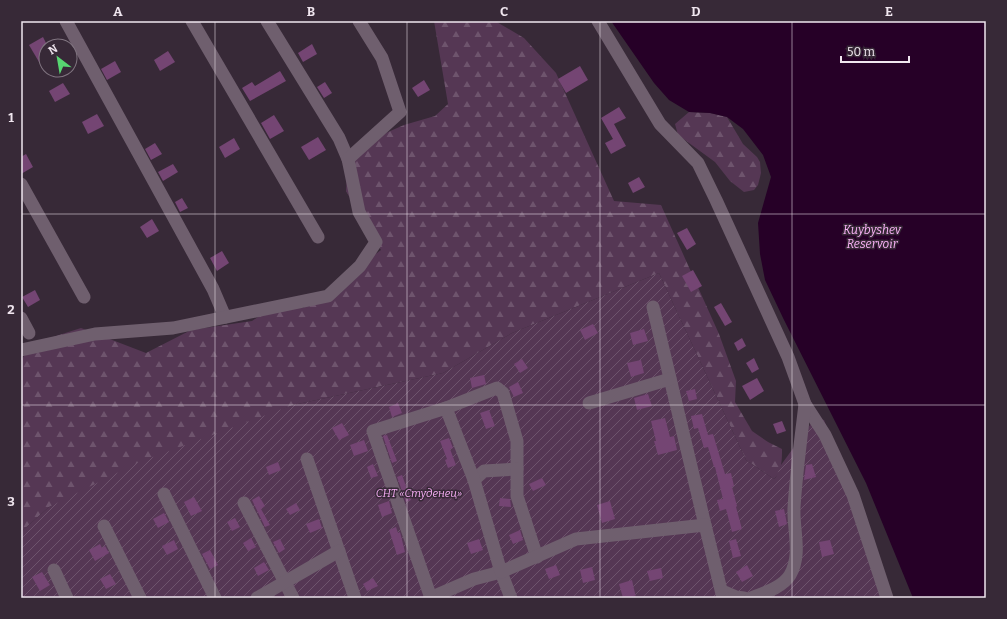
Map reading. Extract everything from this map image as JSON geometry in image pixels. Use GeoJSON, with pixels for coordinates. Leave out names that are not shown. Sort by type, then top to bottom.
{"type":"FeatureCollection","features":[{"type":"Feature","properties":{"kind":"street"},"geometry":{"type":"LineString","coordinates":[[66,21],[209,282],[225,317]]}},
{"type":"Feature","properties":{"kind":"street"},"geometry":{"type":"LineString","coordinates":[[192,21],[318,237]]}},
{"type":"Feature","properties":{"kind":"street"},"geometry":{"type":"LineString","coordinates":[[21,350],[95,334],[173,328],[328,296],[360,266],[376,242],[358,212],[348,159],[339,138],[267,21]]}},
{"type":"Feature","properties":{"kind":"street"},"geometry":{"type":"LineString","coordinates":[[348,159],[400,112],[382,58],[359,21]]}},
{"type":"Feature","properties":{"kind":"street"},"geometry":{"type":"LineString","coordinates":[[598,21],[660,124],[698,163],[788,357],[805,404],[825,435],[853,495],[887,598]]}},
{"type":"Feature","properties":{"kind":"street"},"geometry":{"type":"LineString","coordinates":[[21,184],[84,297]]}},
{"type":"Feature","properties":{"kind":"street"},"geometry":{"type":"LineString","coordinates":[[653,307],[722,595],[744,598]]}},
{"type":"Feature","properties":{"kind":"street"},"geometry":{"type":"LineString","coordinates":[[21,318],[29,333]]}},
{"type":"Feature","properties":{"kind":"street"},"geometry":{"type":"LineString","coordinates":[[589,403],[670,379]]}},
{"type":"Feature","properties":{"kind":"street"},"geometry":{"type":"LineString","coordinates":[[537,557],[517,496],[517,441],[503,393],[497,388],[446,408],[373,431],[431,598],[474,579],[501,572],[537,557],[576,540],[705,525]]}},
{"type":"Feature","properties":{"kind":"street"},"geometry":{"type":"LineString","coordinates":[[751,598],[765,593],[783,582],[790,576],[796,561],[794,509],[805,404]]}},
{"type":"Feature","properties":{"kind":"street"},"geometry":{"type":"LineString","coordinates":[[446,408],[474,480],[501,572],[511,598]]}},
{"type":"Feature","properties":{"kind":"street"},"geometry":{"type":"LineString","coordinates":[[307,459],[355,598]]}},
{"type":"Feature","properties":{"kind":"street"},"geometry":{"type":"LineString","coordinates":[[474,480],[484,471],[517,469]]}},
{"type":"Feature","properties":{"kind":"street"},"geometry":{"type":"LineString","coordinates":[[164,494],[215,598]]}},
{"type":"Feature","properties":{"kind":"street"},"geometry":{"type":"LineString","coordinates":[[244,503],[293,598]]}},
{"type":"Feature","properties":{"kind":"street"},"geometry":{"type":"LineString","coordinates":[[104,526],[140,598]]}},
{"type":"Feature","properties":{"kind":"street"},"geometry":{"type":"LineString","coordinates":[[257,598],[339,551]]}},
{"type":"Feature","properties":{"kind":"street"},"geometry":{"type":"LineString","coordinates":[[54,570],[67,598]]}},
{"type":"Feature","properties":{"kind":"green space"},"geometry":{"type":"Polygon","coordinates":[[[434,21],[495,21],[524,38],[556,73],[614,201],[661,205],[719,334],[736,381],[735,402],[752,431],[768,442],[782,449],[781,465],[777,476],[774,479],[746,460],[659,273],[512,333],[443,373],[293,405],[49,507],[21,532],[21,361],[31,344],[81,328],[146,353],[191,330],[252,321],[277,304],[303,308],[381,250],[346,191],[348,159],[388,132],[404,125],[435,116],[448,104],[434,21]]]}},
{"type":"Feature","properties":{"kind":"green space"},"geometry":{"type":"Polygon","coordinates":[[[689,112],[710,113],[727,117],[743,144],[757,157],[760,162],[761,173],[758,185],[754,190],[744,192],[730,181],[715,162],[678,135],[675,124],[689,112]]]}},
{"type":"Feature","properties":{"kind":"green space","name":"СНТ «Студенец»"},"geometry":{"type":"Polygon","coordinates":[[[659,273],[746,460],[774,479],[781,465],[815,418],[824,420],[893,598],[21,598],[21,532],[49,507],[137,463],[293,405],[443,373],[512,333],[659,273]]]}},
{"type":"Feature","properties":{"kind":"water","name":"Kuybyshev Reservoir"},"geometry":{"type":"Polygon","coordinates":[[[611,21],[986,21],[986,598],[913,598],[866,483],[765,280],[760,254],[758,223],[771,177],[763,155],[743,129],[727,117],[710,113],[689,112],[669,100],[654,83],[611,21]]]}},
{"type":"Feature","properties":{"kind":"building"},"geometry":{"type":"Polygon","coordinates":[[[38,40],[38,60],[29,45],[38,40]]]}},
{"type":"Feature","properties":{"kind":"building"},"geometry":{"type":"Polygon","coordinates":[[[312,44],[317,54],[303,62],[298,53],[312,44]]]}},
{"type":"Feature","properties":{"kind":"building"},"geometry":{"type":"Polygon","coordinates":[[[168,51],[175,62],[160,71],[154,60],[168,51]]]}},
{"type":"Feature","properties":{"kind":"building"},"geometry":{"type":"Polygon","coordinates":[[[115,61],[121,72],[107,80],[101,69],[115,61]]]}},
{"type":"Feature","properties":{"kind":"building"},"geometry":{"type":"Polygon","coordinates":[[[580,66],[588,80],[566,93],[558,79],[580,66]]]}},
{"type":"Feature","properties":{"kind":"building"},"geometry":{"type":"Polygon","coordinates":[[[280,71],[286,81],[250,101],[242,88],[252,82],[255,86],[280,71]]]}},
{"type":"Feature","properties":{"kind":"building"},"geometry":{"type":"Polygon","coordinates":[[[424,80],[430,90],[418,97],[412,88],[424,80]]]}},
{"type":"Feature","properties":{"kind":"building"},"geometry":{"type":"Polygon","coordinates":[[[325,82],[332,93],[324,98],[317,87],[325,82]]]}},
{"type":"Feature","properties":{"kind":"building"},"geometry":{"type":"Polygon","coordinates":[[[63,83],[70,94],[55,102],[49,91],[63,83]]]}},
{"type":"Feature","properties":{"kind":"building"},"geometry":{"type":"Polygon","coordinates":[[[619,107],[626,118],[614,124],[626,146],[611,154],[605,143],[613,139],[601,118],[619,107]]]}},
{"type":"Feature","properties":{"kind":"building"},"geometry":{"type":"Polygon","coordinates":[[[97,114],[104,126],[88,134],[82,122],[97,114]]]}},
{"type":"Feature","properties":{"kind":"building"},"geometry":{"type":"Polygon","coordinates":[[[274,115],[284,131],[270,139],[261,123],[274,115]]]}},
{"type":"Feature","properties":{"kind":"building"},"geometry":{"type":"Polygon","coordinates":[[[318,137],[326,150],[309,160],[301,147],[318,137]]]}},
{"type":"Feature","properties":{"kind":"building"},"geometry":{"type":"Polygon","coordinates":[[[234,138],[240,149],[225,158],[219,147],[234,138]]]}},
{"type":"Feature","properties":{"kind":"building"},"geometry":{"type":"Polygon","coordinates":[[[155,143],[162,154],[151,160],[145,149],[155,143]]]}},
{"type":"Feature","properties":{"kind":"building"},"geometry":{"type":"Polygon","coordinates":[[[26,154],[33,167],[21,174],[21,157],[26,154]]]}},
{"type":"Feature","properties":{"kind":"building"},"geometry":{"type":"Polygon","coordinates":[[[173,164],[178,172],[163,181],[158,172],[173,164]]]}},
{"type":"Feature","properties":{"kind":"building"},"geometry":{"type":"Polygon","coordinates":[[[639,177],[645,187],[633,193],[628,183],[639,177]]]}},
{"type":"Feature","properties":{"kind":"building"},"geometry":{"type":"Polygon","coordinates":[[[182,198],[188,208],[180,212],[175,202],[182,198]]]}},
{"type":"Feature","properties":{"kind":"building"},"geometry":{"type":"Polygon","coordinates":[[[152,219],[159,231],[147,238],[140,227],[152,219]]]}},
{"type":"Feature","properties":{"kind":"building"},"geometry":{"type":"Polygon","coordinates":[[[687,228],[696,244],[687,250],[677,233],[687,228]]]}},
{"type":"Feature","properties":{"kind":"building"},"geometry":{"type":"Polygon","coordinates":[[[222,251],[229,263],[217,271],[210,258],[222,251]]]}},
{"type":"Feature","properties":{"kind":"building"},"geometry":{"type":"Polygon","coordinates":[[[693,270],[702,286],[691,292],[682,276],[693,270]]]}},
{"type":"Feature","properties":{"kind":"building"},"geometry":{"type":"Polygon","coordinates":[[[35,290],[40,300],[28,307],[22,297],[35,290]]]}},
{"type":"Feature","properties":{"kind":"building"},"geometry":{"type":"Polygon","coordinates":[[[721,303],[732,322],[725,326],[714,307],[721,303]]]}},
{"type":"Feature","properties":{"kind":"building"},"geometry":{"type":"Polygon","coordinates":[[[593,324],[598,333],[585,340],[580,330],[593,324]]]}},
{"type":"Feature","properties":{"kind":"building"},"geometry":{"type":"Polygon","coordinates":[[[644,329],[648,341],[633,345],[630,333],[644,329]]]}},
{"type":"Feature","properties":{"kind":"building"},"geometry":{"type":"Polygon","coordinates":[[[742,338],[746,346],[738,351],[734,343],[742,338]]]}},
{"type":"Feature","properties":{"kind":"building"},"geometry":{"type":"Polygon","coordinates":[[[754,358],[759,369],[752,373],[746,363],[754,358]]]}},
{"type":"Feature","properties":{"kind":"building"},"geometry":{"type":"Polygon","coordinates":[[[522,359],[528,368],[520,373],[514,364],[522,359]]]}},
{"type":"Feature","properties":{"kind":"building"},"geometry":{"type":"Polygon","coordinates":[[[641,360],[644,373],[631,377],[627,363],[641,360]]]}},
{"type":"Feature","properties":{"kind":"building"},"geometry":{"type":"Polygon","coordinates":[[[484,375],[486,384],[472,388],[470,378],[484,375]]]}},
{"type":"Feature","properties":{"kind":"building"},"geometry":{"type":"Polygon","coordinates":[[[757,378],[764,391],[750,400],[742,386],[757,378]]]}},
{"type":"Feature","properties":{"kind":"building"},"geometry":{"type":"Polygon","coordinates":[[[518,382],[523,393],[514,397],[509,387],[518,382]]]}},
{"type":"Feature","properties":{"kind":"building"},"geometry":{"type":"Polygon","coordinates":[[[695,389],[697,399],[689,401],[686,391],[695,389]]]}},
{"type":"Feature","properties":{"kind":"building"},"geometry":{"type":"Polygon","coordinates":[[[648,394],[652,406],[637,410],[634,398],[648,394]]]}},
{"type":"Feature","properties":{"kind":"building"},"geometry":{"type":"Polygon","coordinates":[[[398,403],[402,413],[392,417],[389,407],[398,403]]]}},
{"type":"Feature","properties":{"kind":"building"},"geometry":{"type":"Polygon","coordinates":[[[489,410],[495,426],[486,429],[480,413],[489,410]]]}},
{"type":"Feature","properties":{"kind":"building"},"geometry":{"type":"Polygon","coordinates":[[[702,414],[708,435],[713,434],[725,474],[731,473],[734,486],[732,487],[742,529],[732,532],[726,509],[720,511],[717,500],[723,499],[715,467],[708,447],[704,448],[698,428],[694,429],[691,416],[702,414]]]}},
{"type":"Feature","properties":{"kind":"building"},"geometry":{"type":"Polygon","coordinates":[[[665,418],[670,437],[674,436],[677,450],[658,455],[651,421],[665,418]]]}},
{"type":"Feature","properties":{"kind":"building"},"geometry":{"type":"Polygon","coordinates":[[[782,421],[786,431],[777,434],[773,424],[782,421]]]}},
{"type":"Feature","properties":{"kind":"building"},"geometry":{"type":"Polygon","coordinates":[[[342,423],[349,435],[339,440],[332,428],[342,423]]]}},
{"type":"Feature","properties":{"kind":"building"},"geometry":{"type":"Polygon","coordinates":[[[387,435],[397,461],[392,463],[383,436],[387,435]]]}},
{"type":"Feature","properties":{"kind":"building"},"geometry":{"type":"Polygon","coordinates":[[[449,438],[453,448],[450,449],[456,465],[448,468],[445,460],[447,459],[440,441],[449,438]]]}},
{"type":"Feature","properties":{"kind":"building"},"geometry":{"type":"Polygon","coordinates":[[[364,440],[368,451],[354,456],[350,445],[364,440]]]}},
{"type":"Feature","properties":{"kind":"building"},"geometry":{"type":"Polygon","coordinates":[[[278,462],[281,470],[269,475],[266,467],[278,462]]]}},
{"type":"Feature","properties":{"kind":"building"},"geometry":{"type":"Polygon","coordinates":[[[373,464],[378,476],[371,478],[367,467],[373,464]]]}},
{"type":"Feature","properties":{"kind":"building"},"geometry":{"type":"Polygon","coordinates":[[[812,464],[816,477],[804,480],[806,465],[812,464]]]}},
{"type":"Feature","properties":{"kind":"building"},"geometry":{"type":"Polygon","coordinates":[[[402,475],[411,500],[406,502],[397,477],[402,475]]]}},
{"type":"Feature","properties":{"kind":"building"},"geometry":{"type":"Polygon","coordinates":[[[542,478],[546,485],[533,491],[529,484],[542,478]]]}},
{"type":"Feature","properties":{"kind":"building"},"geometry":{"type":"Polygon","coordinates":[[[259,496],[265,506],[261,509],[270,525],[265,527],[252,500],[259,496]]]}},
{"type":"Feature","properties":{"kind":"building"},"geometry":{"type":"Polygon","coordinates":[[[194,497],[202,511],[191,516],[184,502],[194,497]]]}},
{"type":"Feature","properties":{"kind":"building"},"geometry":{"type":"Polygon","coordinates":[[[500,498],[510,499],[511,507],[499,506],[500,498]]]}},
{"type":"Feature","properties":{"kind":"building"},"geometry":{"type":"Polygon","coordinates":[[[389,501],[392,513],[382,517],[378,505],[389,501]]]}},
{"type":"Feature","properties":{"kind":"building"},"geometry":{"type":"Polygon","coordinates":[[[610,501],[615,519],[602,523],[597,505],[610,501]]]}},
{"type":"Feature","properties":{"kind":"building"},"geometry":{"type":"Polygon","coordinates":[[[296,503],[300,510],[290,515],[286,509],[296,503]]]}},
{"type":"Feature","properties":{"kind":"building"},"geometry":{"type":"Polygon","coordinates":[[[784,509],[787,524],[779,527],[775,511],[784,509]]]}},
{"type":"Feature","properties":{"kind":"building"},"geometry":{"type":"Polygon","coordinates":[[[164,513],[169,522],[158,528],[153,519],[164,513]]]}},
{"type":"Feature","properties":{"kind":"building"},"geometry":{"type":"Polygon","coordinates":[[[235,518],[240,527],[232,531],[227,522],[235,518]]]}},
{"type":"Feature","properties":{"kind":"building"},"geometry":{"type":"Polygon","coordinates":[[[319,519],[322,528],[310,533],[306,524],[319,519]]]}},
{"type":"Feature","properties":{"kind":"building"},"geometry":{"type":"Polygon","coordinates":[[[396,527],[398,533],[400,532],[405,552],[397,555],[389,530],[396,527]]]}},
{"type":"Feature","properties":{"kind":"building"},"geometry":{"type":"Polygon","coordinates":[[[520,530],[523,540],[513,544],[509,535],[520,530]]]}},
{"type":"Feature","properties":{"kind":"building"},"geometry":{"type":"Polygon","coordinates":[[[251,538],[256,547],[248,551],[243,543],[251,538]]]}},
{"type":"Feature","properties":{"kind":"building"},"geometry":{"type":"Polygon","coordinates":[[[280,539],[285,549],[279,553],[273,542],[280,539]]]}},
{"type":"Feature","properties":{"kind":"building"},"geometry":{"type":"Polygon","coordinates":[[[479,539],[483,550],[471,554],[467,543],[479,539]]]}},
{"type":"Feature","properties":{"kind":"building"},"geometry":{"type":"Polygon","coordinates":[[[736,539],[741,556],[733,558],[729,541],[736,539]]]}},
{"type":"Feature","properties":{"kind":"building"},"geometry":{"type":"Polygon","coordinates":[[[174,540],[178,549],[167,555],[162,546],[174,540]]]}},
{"type":"Feature","properties":{"kind":"building"},"geometry":{"type":"Polygon","coordinates":[[[830,540],[834,554],[822,557],[819,542],[830,540]]]}},
{"type":"Feature","properties":{"kind":"building"},"geometry":{"type":"Polygon","coordinates":[[[100,544],[102,548],[105,546],[109,553],[95,561],[89,550],[100,544]]]}},
{"type":"Feature","properties":{"kind":"building"},"geometry":{"type":"Polygon","coordinates":[[[210,550],[218,565],[210,569],[202,554],[210,550]]]}},
{"type":"Feature","properties":{"kind":"building"},"geometry":{"type":"Polygon","coordinates":[[[264,562],[269,570],[258,576],[254,568],[264,562]]]}},
{"type":"Feature","properties":{"kind":"building"},"geometry":{"type":"Polygon","coordinates":[[[556,565],[560,575],[549,579],[545,569],[556,565]]]}},
{"type":"Feature","properties":{"kind":"building"},"geometry":{"type":"Polygon","coordinates":[[[747,565],[753,576],[742,582],[736,572],[747,565]]]}},
{"type":"Feature","properties":{"kind":"building"},"geometry":{"type":"Polygon","coordinates":[[[592,567],[595,580],[583,583],[580,570],[592,567]]]}},
{"type":"Feature","properties":{"kind":"building"},"geometry":{"type":"Polygon","coordinates":[[[661,568],[663,578],[650,581],[647,571],[661,568]]]}},
{"type":"Feature","properties":{"kind":"building"},"geometry":{"type":"Polygon","coordinates":[[[42,572],[50,585],[40,591],[32,577],[42,572]]]}},
{"type":"Feature","properties":{"kind":"building"},"geometry":{"type":"Polygon","coordinates":[[[110,574],[116,584],[106,589],[100,579],[110,574]]]}},
{"type":"Feature","properties":{"kind":"building"},"geometry":{"type":"Polygon","coordinates":[[[373,578],[378,586],[367,591],[363,584],[373,578]]]}},
{"type":"Feature","properties":{"kind":"building"},"geometry":{"type":"Polygon","coordinates":[[[632,580],[636,598],[623,598],[619,584],[632,580]]]}}]}
